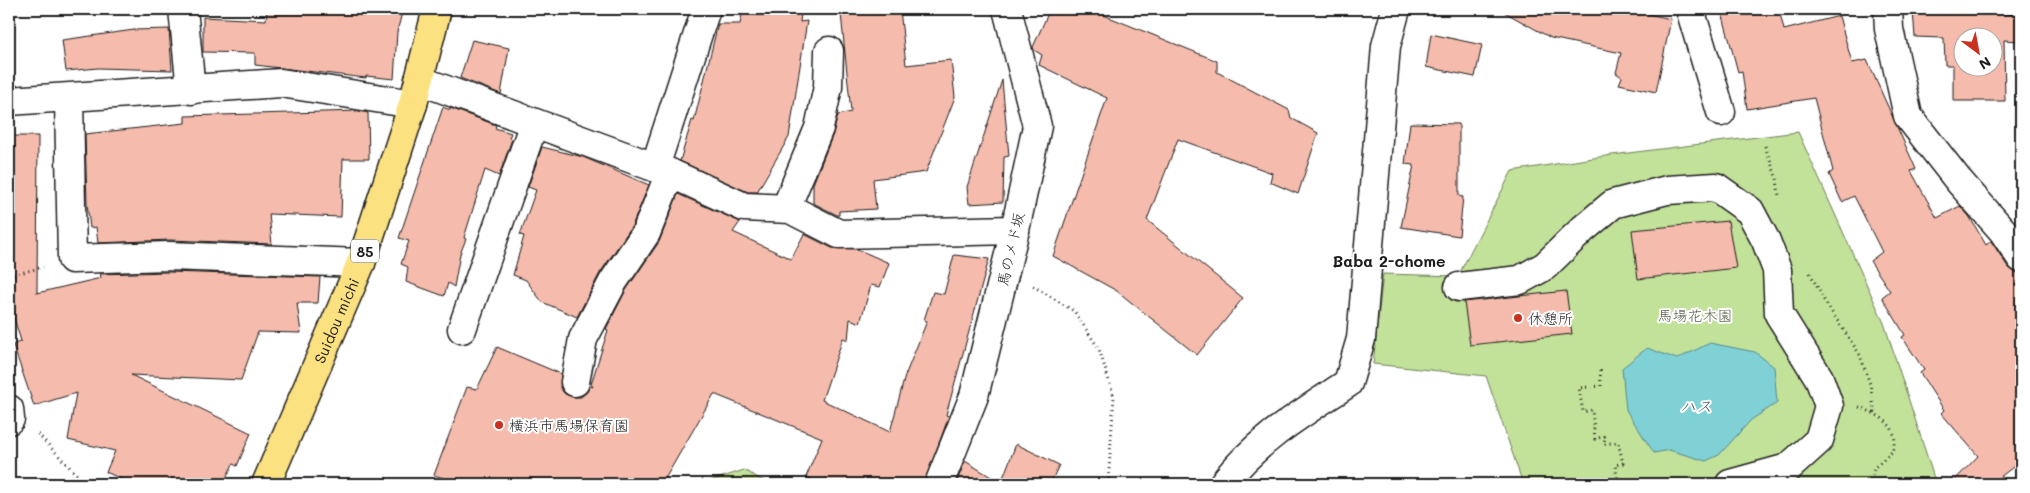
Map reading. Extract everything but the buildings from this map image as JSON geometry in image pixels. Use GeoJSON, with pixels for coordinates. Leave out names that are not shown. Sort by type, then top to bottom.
{"type":"FeatureCollection","features":[{"type":"Feature","properties":{"kind":"main road","name":"Suidou michi"},"geometry":{"type":"LineString","coordinates":[[266,484],[361,263],[416,92],[437,9]]}},
{"type":"Feature","properties":{"kind":"street"},"geometry":{"type":"LineString","coordinates":[[183,9],[191,90]]}},
{"type":"Feature","properties":{"kind":"street"},"geometry":{"type":"LineString","coordinates":[[575,382],[583,339],[613,282],[646,233],[706,9]]}},
{"type":"Feature","properties":{"kind":"street","name":"馬のメド坂"},"geometry":{"type":"LineString","coordinates":[[939,484],[974,396],[1006,269],[1037,126],[1007,9]]}},
{"type":"Feature","properties":{"kind":"street"},"geometry":{"type":"LineString","coordinates":[[1223,484],[1235,468],[1278,430],[1348,383],[1361,339],[1386,46],[1396,9]]}},
{"type":"Feature","properties":{"kind":"street"},"geometry":{"type":"LineString","coordinates":[[1690,9],[1721,112]]}},
{"type":"Feature","properties":{"kind":"street"},"geometry":{"type":"LineString","coordinates":[[1888,9],[1889,29],[1908,116],[1958,180],[2004,231],[2021,258]]}},
{"type":"Feature","properties":{"kind":"street"},"geometry":{"type":"LineString","coordinates":[[786,208],[819,128],[828,87],[829,50]]}},
{"type":"Feature","properties":{"kind":"street"},"geometry":{"type":"LineString","coordinates":[[9,101],[69,99],[281,83],[416,92],[534,123],[662,170],[744,207],[790,209],[839,234],[1015,230]]}},
{"type":"Feature","properties":{"kind":"street"},"geometry":{"type":"LineString","coordinates":[[69,99],[72,259],[169,256],[361,263]]}},
{"type":"Feature","properties":{"kind":"street"},"geometry":{"type":"LineString","coordinates":[[462,329],[534,123]]}},
{"type":"Feature","properties":{"kind":"street"},"geometry":{"type":"LineString","coordinates":[[1459,287],[1520,280],[1544,266],[1582,229],[1613,204],[1667,190],[1716,187],[1750,211],[1766,240],[1777,270],[1779,314],[1819,378],[1829,406],[1819,440],[1788,468],[1730,484]]}},
{"type":"Feature","properties":{"kind":"path"},"geometry":{"type":"LineString","coordinates":[[1765,146],[1777,179],[1779,197]]}},
{"type":"Feature","properties":{"kind":"path"},"geometry":{"type":"LineString","coordinates":[[1006,269],[1074,311],[1099,349],[1114,397],[1108,484]]}},
{"type":"Feature","properties":{"kind":"path"},"geometry":{"type":"LineString","coordinates":[[1809,271],[1825,302],[1860,355],[1870,384],[1875,413]]}},
{"type":"Feature","properties":{"kind":"path"},"geometry":{"type":"LineString","coordinates":[[1600,370],[1601,386],[1579,388],[1583,412],[1592,410],[1594,439],[1605,436],[1604,444],[1618,442],[1623,462],[1615,465],[1618,482],[1633,481],[1632,484]]}},
{"type":"Feature","properties":{"kind":"path"},"geometry":{"type":"LineString","coordinates":[[1829,406],[1860,407],[1875,413],[1888,424],[1895,435],[1893,451],[1874,468],[1871,484]]}},
{"type":"Feature","properties":{"kind":"path"},"geometry":{"type":"LineString","coordinates":[[9,416],[20,416],[78,476],[94,484]]}},
{"type":"Feature","properties":{"kind":"green space","name":"馬場花木園"},"geometry":{"type":"Polygon","coordinates":[[[1798,132],[1884,323],[1936,484],[1523,484],[1486,376],[1373,364],[1383,274],[1458,276],[1512,171],[1612,155],[1798,132]]]}},
{"type":"Feature","properties":{"kind":"green space"},"geometry":{"type":"Polygon","coordinates":[[[744,470],[769,484],[701,484],[744,470]]]}},
{"type":"Feature","properties":{"kind":"water","name":"ハス"},"geometry":{"type":"Polygon","coordinates":[[[1710,343],[1755,352],[1774,367],[1777,403],[1751,420],[1719,455],[1706,461],[1669,450],[1654,453],[1626,410],[1622,368],[1647,348],[1677,359],[1710,343]]]}},
{"type":"Feature","properties":{"kind":"place","name":"休憩所"},"geometry":{"type":"Point","coordinates":[1518,318]}},
{"type":"Feature","properties":{"kind":"place","name":"横浜市馬場保育園"},"geometry":{"type":"Point","coordinates":[499,425]}},
{"type":"Feature","properties":{"kind":"district","name":"Baba 2-chome"},"geometry":{"type":"Point","coordinates":[1389,260]}}]}
